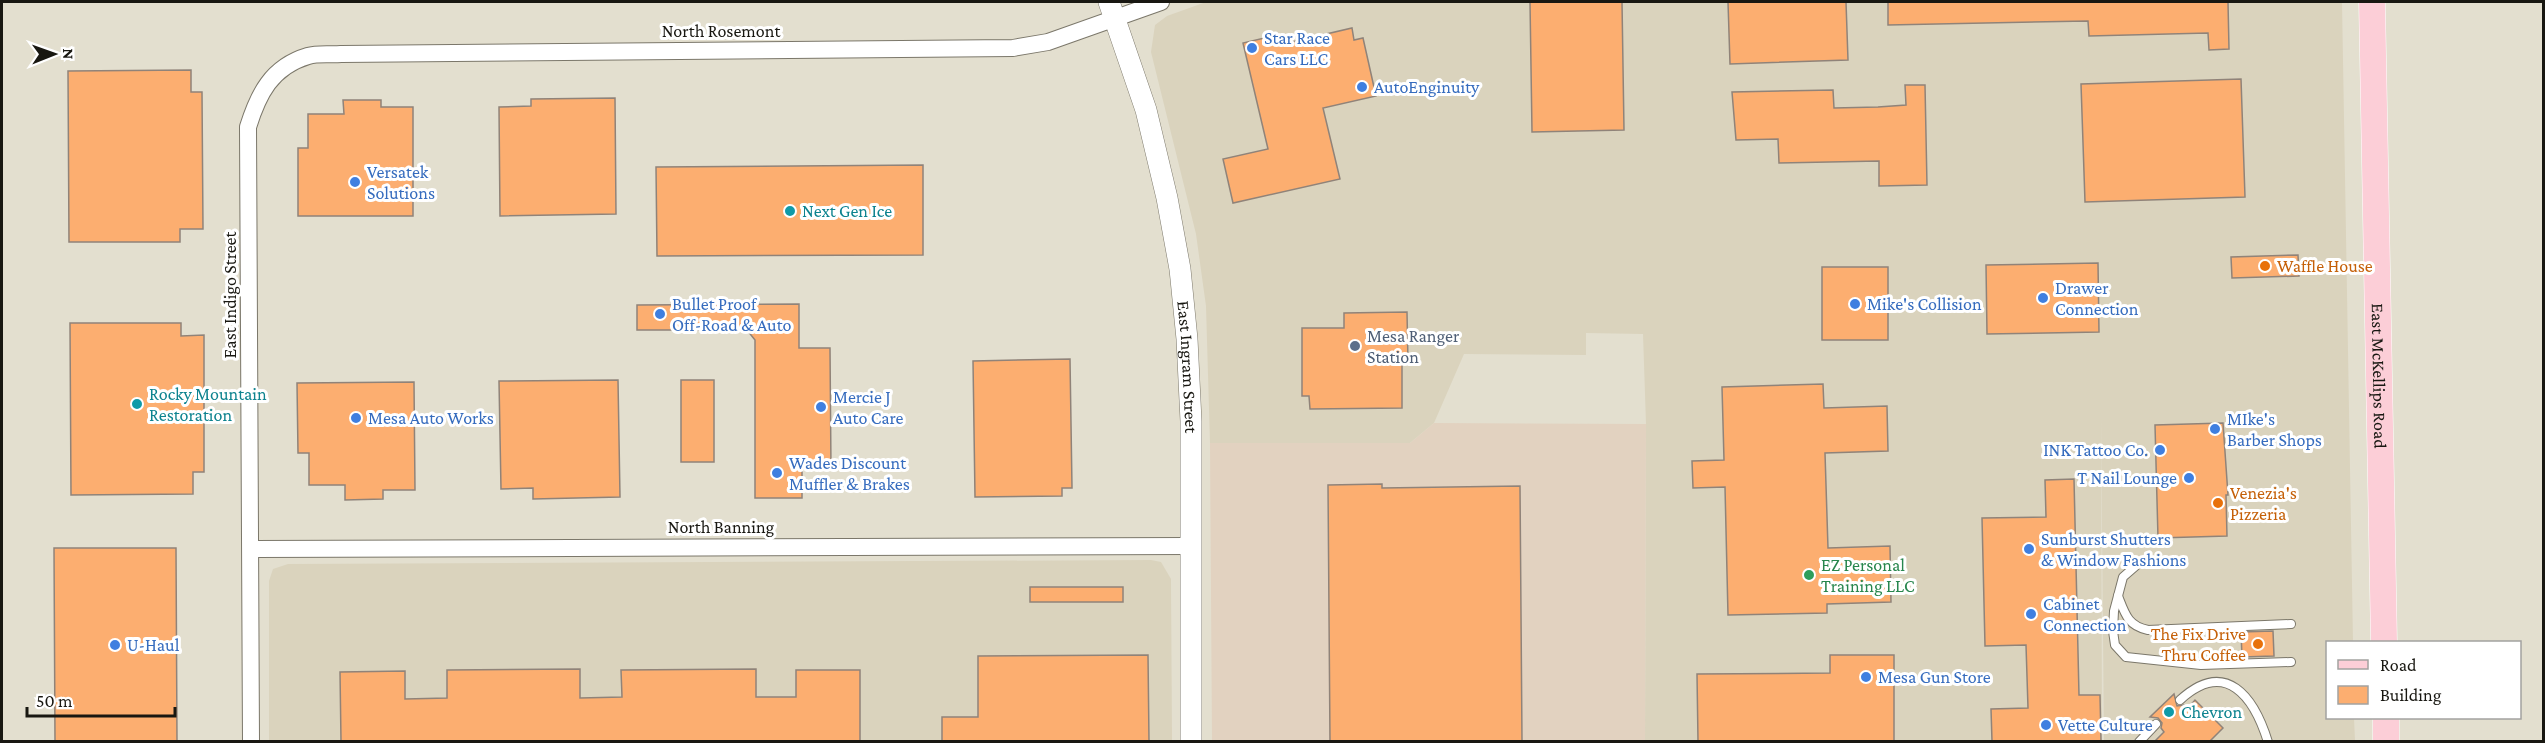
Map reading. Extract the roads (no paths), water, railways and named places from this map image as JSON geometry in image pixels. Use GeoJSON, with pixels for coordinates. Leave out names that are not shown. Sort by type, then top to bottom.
{"type":"FeatureCollection","features":[{"type":"Feature","properties":{"kind":"main road","name":"East McKellips Road"},"geometry":{"type":"LineString","coordinates":[[2372,2],[2385,641]]}},
{"type":"Feature","properties":{"kind":"main road"},"geometry":{"type":"LineString","coordinates":[[2386,719],[2386,741]]}},
{"type":"Feature","properties":{"kind":"street","name":"North Rosemont"},"geometry":{"type":"LineString","coordinates":[[277,73],[308,56],[341,54],[1013,48],[1048,42],[1113,10],[1161,2]]}},
{"type":"Feature","properties":{"kind":"street","name":"East Ingram Street"},"geometry":{"type":"LineString","coordinates":[[1113,10],[1146,110],[1167,198],[1180,269],[1190,397],[1191,741]]}},
{"type":"Feature","properties":{"kind":"street","name":"East Indigo Street"},"geometry":{"type":"LineString","coordinates":[[251,741],[248,127],[259,94],[277,73]]}},
{"type":"Feature","properties":{"kind":"street","name":"North Banning"},"geometry":{"type":"LineString","coordinates":[[251,549],[1191,546]]}},
{"type":"Feature","properties":{"kind":"lane"},"geometry":{"type":"LineString","coordinates":[[2138,564],[2123,578],[2113,631],[2115,645],[2126,657],[2201,665],[2291,662]]}},
{"type":"Feature","properties":{"kind":"lane"},"geometry":{"type":"LineString","coordinates":[[2118,596],[2126,619],[2136,628],[2148,630],[2291,624]]}},
{"type":"Feature","properties":{"kind":"lane"},"geometry":{"type":"LineString","coordinates":[[2180,700],[2195,686],[2222,683],[2235,688],[2247,695],[2260,715],[2268,741]]}},
{"type":"Feature","properties":{"kind":"lane"},"geometry":{"type":"LineString","coordinates":[[2139,741],[2156,724]]}},
{"type":"Feature","properties":{"kind":"place","name":"Star Race Cars LLC"},"geometry":{"type":"Point","coordinates":[1252,48]}},
{"type":"Feature","properties":{"kind":"place","name":"AutoEnginuity"},"geometry":{"type":"Point","coordinates":[1362,87]}},
{"type":"Feature","properties":{"kind":"place","name":"Versatek Solutions"},"geometry":{"type":"Point","coordinates":[355,182]}},
{"type":"Feature","properties":{"kind":"place","name":"Next Gen Ice"},"geometry":{"type":"Point","coordinates":[790,211]}},
{"type":"Feature","properties":{"kind":"place","name":"Waffle House"},"geometry":{"type":"Point","coordinates":[2265,266]}},
{"type":"Feature","properties":{"kind":"place","name":"Drawer Connection"},"geometry":{"type":"Point","coordinates":[2043,298]}},
{"type":"Feature","properties":{"kind":"place","name":"Mike's Collision"},"geometry":{"type":"Point","coordinates":[1855,304]}},
{"type":"Feature","properties":{"kind":"place","name":"Bullet Proof Off-Road & Auto"},"geometry":{"type":"Point","coordinates":[660,314]}},
{"type":"Feature","properties":{"kind":"place","name":"Mesa Ranger Station"},"geometry":{"type":"Point","coordinates":[1355,346]}},
{"type":"Feature","properties":{"kind":"place","name":"Rocky Mountain Restoration"},"geometry":{"type":"Point","coordinates":[137,404]}},
{"type":"Feature","properties":{"kind":"place","name":"Mercie J Auto Care"},"geometry":{"type":"Point","coordinates":[821,407]}},
{"type":"Feature","properties":{"kind":"place","name":"Mesa Auto Works"},"geometry":{"type":"Point","coordinates":[356,418]}},
{"type":"Feature","properties":{"kind":"place","name":"MIke's Barber Shops"},"geometry":{"type":"Point","coordinates":[2215,429]}},
{"type":"Feature","properties":{"kind":"place","name":"INK Tattoo Co."},"geometry":{"type":"Point","coordinates":[2160,450]}},
{"type":"Feature","properties":{"kind":"place","name":"Wades Discount Muffler & Brakes"},"geometry":{"type":"Point","coordinates":[777,473]}},
{"type":"Feature","properties":{"kind":"place","name":"T Nail Lounge"},"geometry":{"type":"Point","coordinates":[2189,478]}},
{"type":"Feature","properties":{"kind":"place","name":"Venezia's Pizzeria"},"geometry":{"type":"Point","coordinates":[2218,503]}},
{"type":"Feature","properties":{"kind":"place","name":"Sunburst Shutters & Window Fashions"},"geometry":{"type":"Point","coordinates":[2029,549]}},
{"type":"Feature","properties":{"kind":"place","name":"EZ Personal Training LLC"},"geometry":{"type":"Point","coordinates":[1809,575]}},
{"type":"Feature","properties":{"kind":"place","name":"Cabinet Connection"},"geometry":{"type":"Point","coordinates":[2031,614]}},
{"type":"Feature","properties":{"kind":"place","name":"The Fix Drive Thru Coffee"},"geometry":{"type":"Point","coordinates":[2258,644]}},
{"type":"Feature","properties":{"kind":"place","name":"U-Haul"},"geometry":{"type":"Point","coordinates":[115,645]}},
{"type":"Feature","properties":{"kind":"place","name":"Mesa Gun Store"},"geometry":{"type":"Point","coordinates":[1866,677]}},
{"type":"Feature","properties":{"kind":"place","name":"Chevron"},"geometry":{"type":"Point","coordinates":[2169,712]}},
{"type":"Feature","properties":{"kind":"place","name":"Vette Culture"},"geometry":{"type":"Point","coordinates":[2046,725]}}]}
